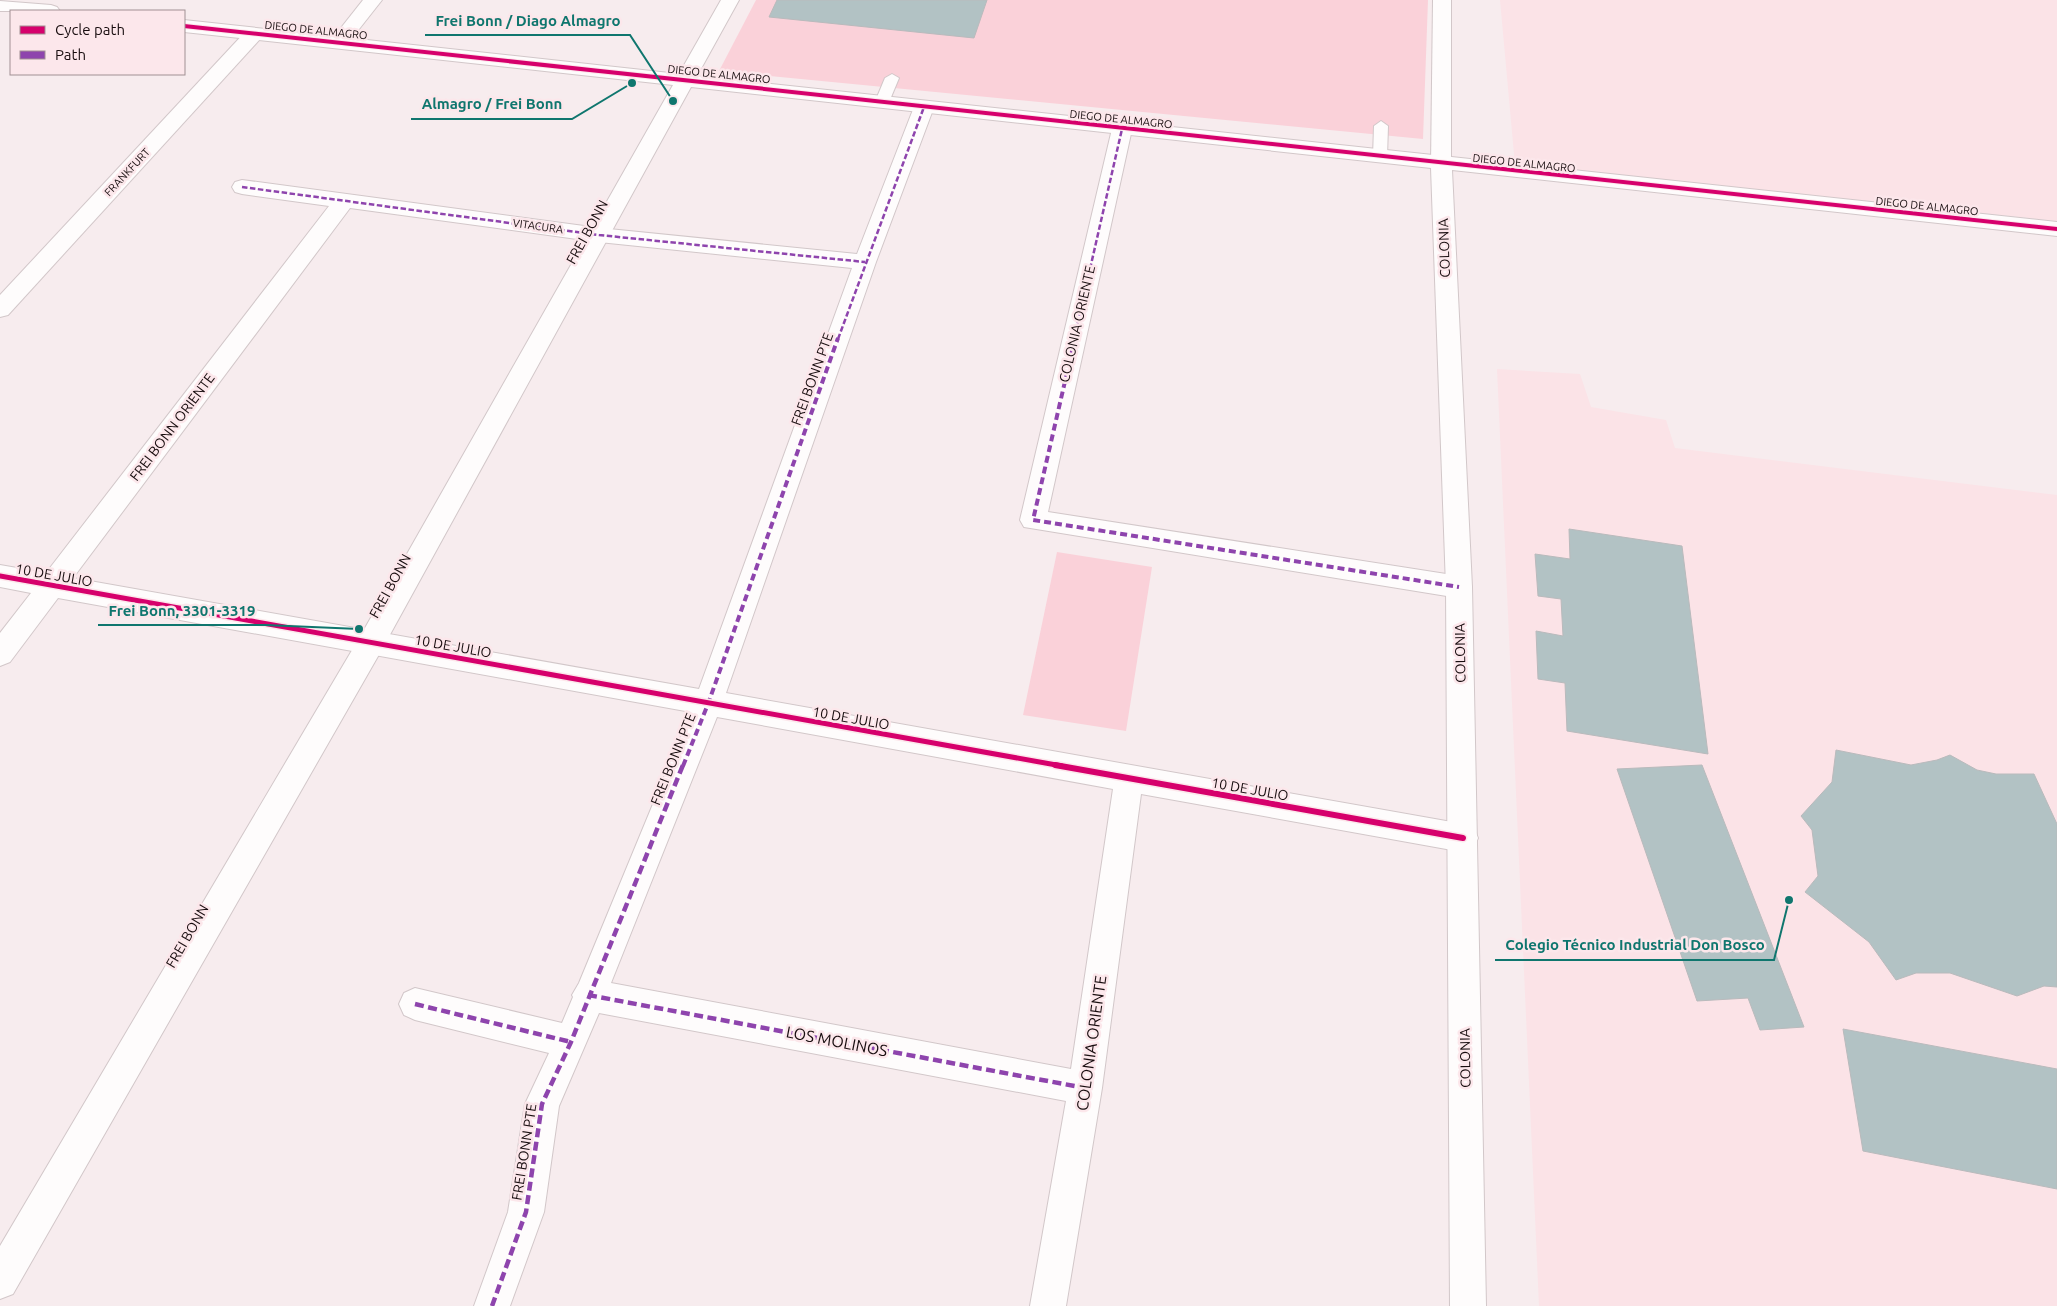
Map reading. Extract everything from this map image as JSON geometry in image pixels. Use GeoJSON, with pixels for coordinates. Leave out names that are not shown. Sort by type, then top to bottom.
{"type":"FeatureCollection","features":[{"type":"Feature","properties":{"kind":"street"},"geometry":{"type":"LineString","coordinates":[[0,5],[5,0]]}},
{"type":"Feature","properties":{"kind":"street"},"geometry":{"type":"LineString","coordinates":[[338,43],[373,0]]}},
{"type":"Feature","properties":{"kind":"street","name":"FREI BONN"},"geometry":{"type":"LineString","coordinates":[[0,1281],[371,643],[730,0]]}},
{"type":"Feature","properties":{"kind":"street","name":"COLONIA"},"geometry":{"type":"LineString","coordinates":[[1442,0],[1442,164],[1459,587],[1468,1306]]}},
{"type":"Feature","properties":{"kind":"street"},"geometry":{"type":"LineString","coordinates":[[0,5],[42,10]]}},
{"type":"Feature","properties":{"kind":"street","name":"DIEGO DE ALMAGRO"},"geometry":{"type":"LineString","coordinates":[[185,26],[2057,230]]}},
{"type":"Feature","properties":{"kind":"street","name":"FRANKFURT"},"geometry":{"type":"LineString","coordinates":[[0,310],[254,34]]}},
{"type":"Feature","properties":{"kind":"street","name":"FREI BONN PTE"},"geometry":{"type":"LineString","coordinates":[[492,1306],[526,1212],[542,1104],[570,1042],[708,704],[865,262],[924,107]]}},
{"type":"Feature","properties":{"kind":"street","name":"COLONIA ORIENTE"},"geometry":{"type":"LineString","coordinates":[[1122,129],[1033,520],[1459,587]]}},
{"type":"Feature","properties":{"kind":"street","name":"VITACURA"},"geometry":{"type":"LineString","coordinates":[[242,187],[599,234],[865,262]]}},
{"type":"Feature","properties":{"kind":"street","name":"FREI BONN ORIENTE"},"geometry":{"type":"LineString","coordinates":[[0,654],[344,201]]}},
{"type":"Feature","properties":{"kind":"street","name":"10 DE JULIO"},"geometry":{"type":"LineString","coordinates":[[0,576],[1463,838]]}},
{"type":"Feature","properties":{"kind":"street","name":"COLONIA ORIENTE"},"geometry":{"type":"LineString","coordinates":[[1048,1306],[1086,1088],[1129,778]]}},
{"type":"Feature","properties":{"kind":"street","name":"LOS MOLINOS"},"geometry":{"type":"LineString","coordinates":[[588,995],[1086,1088]]}},
{"type":"Feature","properties":{"kind":"street"},"geometry":{"type":"LineString","coordinates":[[415,1004],[570,1042]]}},
{"type":"Feature","properties":{"kind":"lane"},"geometry":{"type":"LineString","coordinates":[[882,102],[892,78]]}},
{"type":"Feature","properties":{"kind":"lane"},"geometry":{"type":"LineString","coordinates":[[1380,126],[1380,157]]}},
{"type":"Feature","properties":{"kind":"shaded area"},"geometry":{"type":"Polygon","coordinates":[[[756,0],[1428,0],[1423,139],[719,71],[756,0]]]}},
{"type":"Feature","properties":{"kind":"shaded area"},"geometry":{"type":"Polygon","coordinates":[[[1500,0],[2057,0],[2057,221],[1515,165],[1500,0]]]}},
{"type":"Feature","properties":{"kind":"shaded area"},"geometry":{"type":"Polygon","coordinates":[[[1497,369],[1580,374],[1591,407],[1666,420],[1675,448],[2057,495],[2057,1306],[1539,1306],[1497,369]]]}},
{"type":"Feature","properties":{"kind":"shaded area"},"geometry":{"type":"Polygon","coordinates":[[[1057,552],[1152,567],[1126,731],[1023,715],[1057,552]]]}},
{"type":"Feature","properties":{"kind":"building"},"geometry":{"type":"Polygon","coordinates":[[[777,0],[987,0],[974,38],[769,17],[777,0]]]}},
{"type":"Feature","properties":{"kind":"building"},"geometry":{"type":"Polygon","coordinates":[[[1569,529],[1682,546],[1708,754],[1567,731],[1565,683],[1538,679],[1536,631],[1563,636],[1561,599],[1538,596],[1535,554],[1570,559],[1569,529]]]}},
{"type":"Feature","properties":{"kind":"building"},"geometry":{"type":"Polygon","coordinates":[[[1836,750],[1911,765],[1937,760],[1950,755],[1977,770],[1996,774],[2034,774],[2057,824],[2057,987],[2044,986],[2017,996],[1950,973],[1916,973],[1896,980],[1869,942],[1805,892],[1818,876],[1812,830],[1801,816],[1832,782],[1836,750]]]}},
{"type":"Feature","properties":{"kind":"building"},"geometry":{"type":"Polygon","coordinates":[[[1702,765],[1804,1027],[1760,1030],[1748,998],[1697,1001],[1617,769],[1702,765]]]}},
{"type":"Feature","properties":{"kind":"building"},"geometry":{"type":"Polygon","coordinates":[[[1843,1029],[2057,1069],[2057,1189],[1863,1151],[1843,1029]]]}},
{"type":"Feature","properties":{"kind":"marked path"},"geometry":{"type":"LineString","coordinates":[[492,1306],[526,1212],[542,1104],[571,1042],[708,704],[865,262],[924,107]]}},
{"type":"Feature","properties":{"kind":"marked path"},"geometry":{"type":"LineString","coordinates":[[1122,129],[1033,520],[1459,587]]}},
{"type":"Feature","properties":{"kind":"marked path"},"geometry":{"type":"LineString","coordinates":[[242,187],[599,235],[865,262]]}},
{"type":"Feature","properties":{"kind":"marked path"},"geometry":{"type":"LineString","coordinates":[[588,995],[1085,1088]]}},
{"type":"Feature","properties":{"kind":"marked path"},"geometry":{"type":"LineString","coordinates":[[415,1004],[571,1042]]}},
{"type":"Feature","properties":{"kind":"cycle path"},"geometry":{"type":"LineString","coordinates":[[185,26],[2057,229]]}},
{"type":"Feature","properties":{"kind":"cycle path"},"geometry":{"type":"LineString","coordinates":[[0,576],[1463,838]]}},
{"type":"Feature","properties":{"kind":"place","name":"Almagro / Frei Bonn"},"geometry":{"type":"Point","coordinates":[632,83]}},
{"type":"Feature","properties":{"kind":"place","name":"Frei Bonn / Diago Almagro"},"geometry":{"type":"Point","coordinates":[673,101]}},
{"type":"Feature","properties":{"kind":"place","name":"Frei Bonn, 3301-3319"},"geometry":{"type":"Point","coordinates":[359,629]}},
{"type":"Feature","properties":{"kind":"place","name":"Colegio Técnico Industrial Don Bosco"},"geometry":{"type":"Point","coordinates":[1789,900]}}]}
